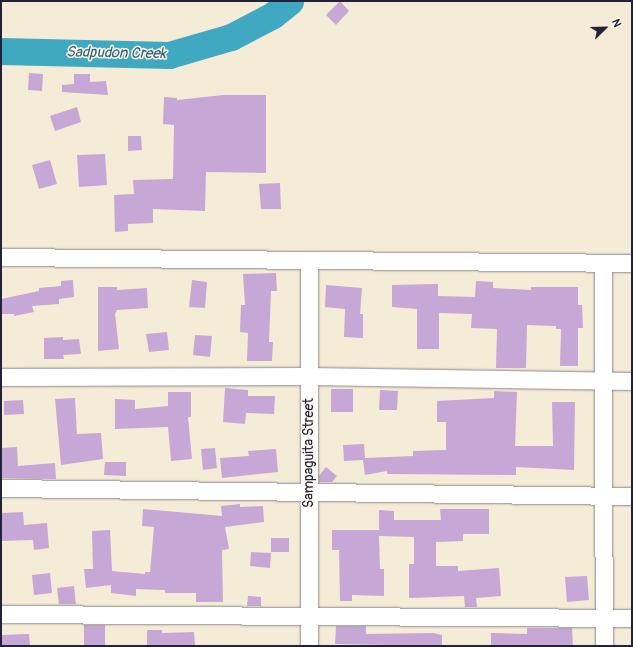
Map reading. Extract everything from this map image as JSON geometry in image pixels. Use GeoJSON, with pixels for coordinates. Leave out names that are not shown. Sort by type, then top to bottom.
{"type":"FeatureCollection","features":[{"type":"Feature","properties":{"kind":"street"},"geometry":{"type":"LineString","coordinates":[[1,256],[632,263]]}},
{"type":"Feature","properties":{"kind":"street","name":"Sampaguita Street"},"geometry":{"type":"LineString","coordinates":[[309,260],[309,646]]}},
{"type":"Feature","properties":{"kind":"street"},"geometry":{"type":"LineString","coordinates":[[603,262],[604,646]]}},
{"type":"Feature","properties":{"kind":"street"},"geometry":{"type":"LineString","coordinates":[[1,376],[309,376],[632,381]]}},
{"type":"Feature","properties":{"kind":"street"},"geometry":{"type":"LineString","coordinates":[[1,488],[632,496]]}},
{"type":"Feature","properties":{"kind":"street"},"geometry":{"type":"LineString","coordinates":[[1,614],[309,614],[632,618]]}},
{"type":"Feature","properties":{"kind":"building"},"geometry":{"type":"Polygon","coordinates":[[[340,1],[349,11],[336,25],[326,15],[340,1]]]}},
{"type":"Feature","properties":{"kind":"building"},"geometry":{"type":"Polygon","coordinates":[[[29,73],[43,74],[42,91],[28,90],[29,73]]]}},
{"type":"Feature","properties":{"kind":"building"},"geometry":{"type":"Polygon","coordinates":[[[74,74],[90,74],[90,82],[106,81],[108,95],[62,92],[62,85],[74,84],[74,74]]]}},
{"type":"Feature","properties":{"kind":"building"},"geometry":{"type":"Polygon","coordinates":[[[223,95],[266,95],[266,173],[206,172],[205,211],[153,209],[153,223],[128,224],[128,231],[115,232],[114,195],[134,194],[133,180],[173,179],[174,125],[163,124],[164,97],[177,98],[177,100],[223,95]]]}},
{"type":"Feature","properties":{"kind":"building"},"geometry":{"type":"Polygon","coordinates":[[[77,107],[81,122],[55,131],[50,116],[77,107]]]}},
{"type":"Feature","properties":{"kind":"building"},"geometry":{"type":"Polygon","coordinates":[[[128,136],[141,136],[142,150],[128,151],[128,136]]]}},
{"type":"Feature","properties":{"kind":"building"},"geometry":{"type":"Polygon","coordinates":[[[105,154],[107,185],[79,187],[77,155],[105,154]]]}},
{"type":"Feature","properties":{"kind":"building"},"geometry":{"type":"Polygon","coordinates":[[[50,160],[57,184],[39,189],[32,165],[50,160]]]}},
{"type":"Feature","properties":{"kind":"building"},"geometry":{"type":"Polygon","coordinates":[[[280,183],[281,209],[261,209],[259,184],[280,183]]]}},
{"type":"Feature","properties":{"kind":"building"},"geometry":{"type":"Polygon","coordinates":[[[276,273],[277,291],[271,291],[269,342],[273,342],[272,361],[247,361],[248,333],[240,332],[241,305],[245,305],[243,274],[276,273]]]}},
{"type":"Feature","properties":{"kind":"building"},"geometry":{"type":"Polygon","coordinates":[[[73,280],[74,297],[59,299],[59,304],[32,306],[34,312],[14,316],[14,314],[1,314],[1,299],[39,291],[39,288],[61,286],[61,281],[73,280]]]}},
{"type":"Feature","properties":{"kind":"building"},"geometry":{"type":"Polygon","coordinates":[[[192,280],[207,282],[205,308],[189,307],[192,280]]]}},
{"type":"Feature","properties":{"kind":"building"},"geometry":{"type":"Polygon","coordinates":[[[476,281],[493,282],[493,288],[531,290],[531,287],[578,287],[578,305],[582,305],[583,328],[578,328],[578,366],[560,366],[561,329],[556,329],[556,326],[527,325],[526,368],[496,368],[497,329],[471,328],[472,314],[439,313],[439,349],[417,349],[417,309],[392,307],[392,285],[438,284],[438,296],[475,297],[476,281]]]}},
{"type":"Feature","properties":{"kind":"building"},"geometry":{"type":"Polygon","coordinates":[[[326,285],[362,288],[360,314],[363,314],[363,338],[344,337],[345,309],[325,307],[326,285]]]}},
{"type":"Feature","properties":{"kind":"building"},"geometry":{"type":"Polygon","coordinates":[[[98,287],[117,287],[117,290],[147,288],[148,308],[117,310],[115,314],[119,349],[98,351],[98,287]]]}},
{"type":"Feature","properties":{"kind":"building"},"geometry":{"type":"Polygon","coordinates":[[[167,332],[169,350],[149,352],[146,334],[167,332]]]}},
{"type":"Feature","properties":{"kind":"building"},"geometry":{"type":"Polygon","coordinates":[[[195,335],[212,336],[210,357],[193,355],[195,335]]]}},
{"type":"Feature","properties":{"kind":"building"},"geometry":{"type":"Polygon","coordinates":[[[63,337],[63,340],[79,339],[81,354],[63,355],[64,359],[44,359],[44,338],[63,337]]]}},
{"type":"Feature","properties":{"kind":"building"},"geometry":{"type":"Polygon","coordinates":[[[225,388],[248,390],[248,396],[275,396],[274,414],[246,413],[245,424],[223,422],[225,388]]]}},
{"type":"Feature","properties":{"kind":"building"},"geometry":{"type":"Polygon","coordinates":[[[331,389],[353,389],[353,412],[331,412],[331,389]]]}},
{"type":"Feature","properties":{"kind":"building"},"geometry":{"type":"Polygon","coordinates":[[[380,390],[398,391],[397,410],[379,410],[380,390]]]}},
{"type":"Feature","properties":{"kind":"building"},"geometry":{"type":"Polygon","coordinates":[[[494,391],[517,392],[515,446],[553,446],[552,402],[575,402],[574,470],[516,467],[516,475],[387,474],[387,471],[365,475],[363,460],[344,461],[343,445],[364,444],[365,458],[413,456],[413,451],[446,450],[446,422],[437,422],[437,401],[494,398],[494,391]]]}},
{"type":"Feature","properties":{"kind":"building"},"geometry":{"type":"Polygon","coordinates":[[[168,392],[191,392],[191,417],[188,417],[192,459],[171,461],[168,427],[115,429],[115,399],[135,400],[135,409],[168,406],[168,392]]]}},
{"type":"Feature","properties":{"kind":"building"},"geometry":{"type":"Polygon","coordinates":[[[75,398],[77,434],[101,433],[103,459],[61,465],[55,399],[75,398]]]}},
{"type":"Feature","properties":{"kind":"building"},"geometry":{"type":"Polygon","coordinates":[[[23,400],[24,414],[4,415],[4,401],[23,400]]]}},
{"type":"Feature","properties":{"kind":"building"},"geometry":{"type":"Polygon","coordinates":[[[17,447],[18,466],[55,463],[56,479],[1,478],[1,448],[17,447]]]}},
{"type":"Feature","properties":{"kind":"building"},"geometry":{"type":"Polygon","coordinates":[[[215,448],[217,468],[203,470],[201,449],[215,448]]]}},
{"type":"Feature","properties":{"kind":"building"},"geometry":{"type":"Polygon","coordinates":[[[276,449],[278,472],[222,478],[220,458],[249,456],[248,451],[276,449]]]}},
{"type":"Feature","properties":{"kind":"building"},"geometry":{"type":"Polygon","coordinates":[[[105,462],[126,462],[126,476],[104,475],[105,462]]]}},
{"type":"Feature","properties":{"kind":"building"},"geometry":{"type":"Polygon","coordinates":[[[326,467],[337,476],[332,482],[319,482],[319,476],[326,467]]]}},
{"type":"Feature","properties":{"kind":"building"},"geometry":{"type":"Polygon","coordinates":[[[240,504],[240,507],[263,506],[264,522],[225,527],[229,549],[222,550],[223,602],[196,602],[196,593],[165,593],[165,590],[136,589],[136,596],[111,593],[111,585],[86,588],[84,569],[93,569],[92,531],[110,530],[112,571],[145,574],[145,572],[150,572],[154,527],[142,526],[143,509],[222,516],[221,506],[240,504]]]}},
{"type":"Feature","properties":{"kind":"building"},"geometry":{"type":"Polygon","coordinates":[[[440,509],[489,509],[489,534],[463,534],[463,541],[436,542],[436,566],[458,566],[458,571],[499,568],[501,596],[476,598],[477,607],[465,607],[464,596],[409,598],[409,564],[414,564],[414,537],[379,536],[380,569],[384,569],[384,596],[352,595],[352,601],[340,601],[339,550],[332,550],[332,530],[379,530],[379,510],[394,511],[394,520],[441,520],[440,509]]]}},
{"type":"Feature","properties":{"kind":"building"},"geometry":{"type":"Polygon","coordinates":[[[23,512],[24,525],[47,523],[49,548],[34,550],[33,540],[1,541],[1,513],[23,512]]]}},
{"type":"Feature","properties":{"kind":"building"},"geometry":{"type":"Polygon","coordinates":[[[271,538],[289,538],[289,552],[271,552],[271,538]]]}},
{"type":"Feature","properties":{"kind":"building"},"geometry":{"type":"Polygon","coordinates":[[[251,552],[271,553],[270,568],[250,566],[251,552]]]}},
{"type":"Feature","properties":{"kind":"building"},"geometry":{"type":"Polygon","coordinates":[[[50,573],[52,593],[34,595],[32,575],[50,573]]]}},
{"type":"Feature","properties":{"kind":"building"},"geometry":{"type":"Polygon","coordinates":[[[587,576],[589,600],[567,602],[565,577],[587,576]]]}},
{"type":"Feature","properties":{"kind":"building"},"geometry":{"type":"Polygon","coordinates":[[[74,586],[76,604],[59,604],[57,588],[74,586]]]}},
{"type":"Feature","properties":{"kind":"building"},"geometry":{"type":"Polygon","coordinates":[[[248,596],[261,597],[261,606],[247,606],[248,596]]]}},
{"type":"Feature","properties":{"kind":"building"},"geometry":{"type":"Polygon","coordinates":[[[84,625],[105,625],[105,646],[84,646],[84,625]]]}},
{"type":"Feature","properties":{"kind":"building"},"geometry":{"type":"Polygon","coordinates":[[[336,626],[366,626],[366,634],[433,633],[442,635],[442,646],[335,644],[336,626]]]}},
{"type":"Feature","properties":{"kind":"building"},"geometry":{"type":"Polygon","coordinates":[[[527,628],[572,628],[573,646],[491,646],[491,633],[527,634],[527,628]]]}},
{"type":"Feature","properties":{"kind":"building"},"geometry":{"type":"Polygon","coordinates":[[[147,630],[162,630],[162,633],[194,632],[195,646],[147,646],[147,630]]]}},
{"type":"Feature","properties":{"kind":"building"},"geometry":{"type":"Polygon","coordinates":[[[29,634],[30,646],[1,646],[1,635],[29,634]]]}},
{"type":"Feature","properties":{"kind":"waterway","name":"Sadpudon Creek"},"geometry":{"type":"LineString","coordinates":[[1,51],[169,55],[231,37],[273,15],[290,1]]}}]}
